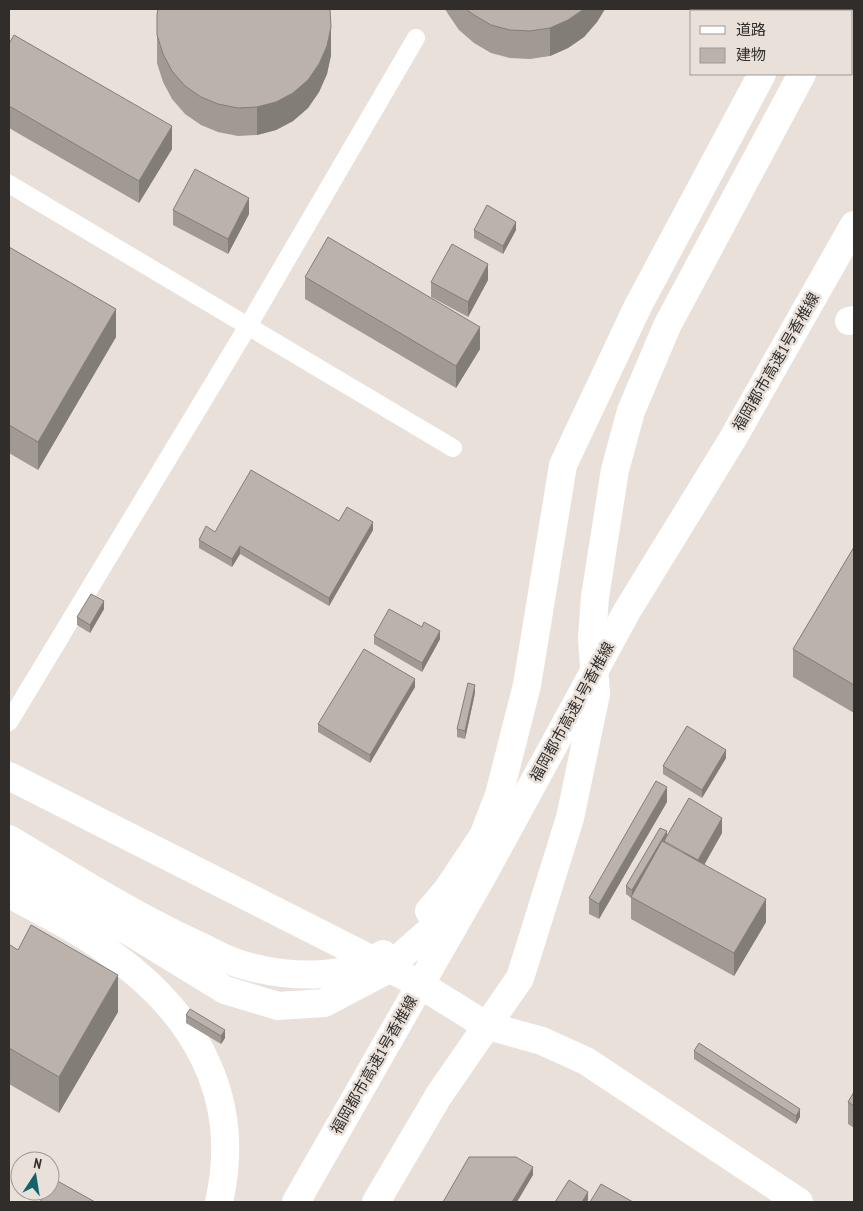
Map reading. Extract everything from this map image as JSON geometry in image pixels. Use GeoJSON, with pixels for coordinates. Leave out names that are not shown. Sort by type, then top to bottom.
{"type":"FeatureCollection","features":[{"type":"Feature","properties":{"kind":"main road"},"geometry":{"type":"LineString","coordinates":[[285,1202],[439,942],[469,874],[499,795],[527,685],[564,465],[638,306],[761,75]]}},
{"type":"Feature","properties":{"kind":"main road"},"geometry":{"type":"LineString","coordinates":[[376,1202],[438,1095],[485,1025],[520,978],[570,818],[596,694],[592,638],[595,597],[615,470],[631,411],[667,326],[801,75]]}},
{"type":"Feature","properties":{"kind":"main road","name":"福岡都市高速1号香椎線"},"geometry":{"type":"LineString","coordinates":[[296,1202],[854,226]]}},
{"type":"Feature","properties":{"kind":"main road","name":"福岡都市高速1号香椎線"},"geometry":{"type":"LineString","coordinates":[[305,1202],[628,623],[854,244]]}},
{"type":"Feature","properties":{"kind":"main road"},"geometry":{"type":"LineString","coordinates":[[9,839],[138,917],[241,965],[292,975],[331,973],[373,961],[406,936],[447,890],[487,832],[575,678],[628,623]]}},
{"type":"Feature","properties":{"kind":"main road"},"geometry":{"type":"LineString","coordinates":[[9,863],[132,933],[225,990],[278,1006],[324,1003],[383,972],[433,928],[554,734],[628,623]]}},
{"type":"Feature","properties":{"kind":"main road"},"geometry":{"type":"LineString","coordinates":[[9,776],[416,982],[485,1025],[542,1041],[586,1061],[799,1202]]}},
{"type":"Feature","properties":{"kind":"main road"},"geometry":{"type":"LineString","coordinates":[[9,894],[110,953],[169,1004],[206,1057],[223,1110],[226,1173],[219,1202]]}},
{"type":"Feature","properties":{"kind":"lane"},"geometry":{"type":"LineString","coordinates":[[9,722],[248,326],[416,38]]}},
{"type":"Feature","properties":{"kind":"lane"},"geometry":{"type":"LineString","coordinates":[[9,184],[454,448]]}},
{"type":"Feature","properties":{"kind":"building"},"geometry":{"type":"Polygon","coordinates":[[[158,9],[330,9],[331,27],[327,46],[319,64],[308,80],[293,93],[276,102],[257,107],[238,108],[218,104],[201,97],[185,86],[172,71],[163,54],[157,35],[158,9]]]}},
{"type":"Feature","properties":{"kind":"building"},"geometry":{"type":"Polygon","coordinates":[[[466,9],[584,9],[568,20],[550,28],[530,31],[510,30],[491,25],[466,9]]]}},
{"type":"Feature","properties":{"kind":"building"},"geometry":{"type":"Polygon","coordinates":[[[14,35],[172,126],[139,181],[9,106],[9,44],[14,35]]]}},
{"type":"Feature","properties":{"kind":"building"},"geometry":{"type":"Polygon","coordinates":[[[195,169],[249,198],[228,239],[173,210],[195,169]]]}},
{"type":"Feature","properties":{"kind":"building"},"geometry":{"type":"Polygon","coordinates":[[[487,205],[516,222],[503,246],[474,230],[487,205]]]}},
{"type":"Feature","properties":{"kind":"building"},"geometry":{"type":"Polygon","coordinates":[[[328,237],[480,327],[456,366],[305,277],[328,237]]]}},
{"type":"Feature","properties":{"kind":"building"},"geometry":{"type":"Polygon","coordinates":[[[452,244],[488,264],[468,302],[431,282],[452,244]]]}},
{"type":"Feature","properties":{"kind":"building"},"geometry":{"type":"Polygon","coordinates":[[[9,247],[116,309],[38,442],[9,425],[9,247]]]}},
{"type":"Feature","properties":{"kind":"building"},"geometry":{"type":"Polygon","coordinates":[[[251,470],[339,521],[347,507],[373,522],[329,598],[240,546],[232,559],[199,540],[206,526],[215,532],[251,470]]]}},
{"type":"Feature","properties":{"kind":"building"},"geometry":{"type":"Polygon","coordinates":[[[854,547],[854,685],[793,649],[854,547]]]}},
{"type":"Feature","properties":{"kind":"building"},"geometry":{"type":"Polygon","coordinates":[[[91,594],[104,601],[90,625],[77,617],[91,594]]]}},
{"type":"Feature","properties":{"kind":"building"},"geometry":{"type":"Polygon","coordinates":[[[389,609],[422,627],[424,622],[440,631],[422,663],[374,636],[389,609]]]}},
{"type":"Feature","properties":{"kind":"building"},"geometry":{"type":"Polygon","coordinates":[[[364,649],[415,679],[370,755],[318,724],[364,649]]]}},
{"type":"Feature","properties":{"kind":"building"},"geometry":{"type":"Polygon","coordinates":[[[468,683],[475,685],[465,731],[457,729],[468,683]]]}},
{"type":"Feature","properties":{"kind":"building"},"geometry":{"type":"Polygon","coordinates":[[[687,726],[726,750],[702,790],[663,766],[687,726]]]}},
{"type":"Feature","properties":{"kind":"building"},"geometry":{"type":"Polygon","coordinates":[[[656,781],[667,787],[599,904],[589,898],[656,781]]]}},
{"type":"Feature","properties":{"kind":"building"},"geometry":{"type":"Polygon","coordinates":[[[689,798],[722,818],[698,860],[664,841],[689,798]]]}},
{"type":"Feature","properties":{"kind":"building"},"geometry":{"type":"Polygon","coordinates":[[[660,828],[667,831],[632,890],[626,886],[660,828]]]}},
{"type":"Feature","properties":{"kind":"building"},"geometry":{"type":"Polygon","coordinates":[[[662,841],[766,899],[734,953],[631,897],[662,841]]]}},
{"type":"Feature","properties":{"kind":"building"},"geometry":{"type":"Polygon","coordinates":[[[31,925],[118,975],[59,1077],[9,1048],[9,947],[10,945],[18,950],[31,925]]]}},
{"type":"Feature","properties":{"kind":"building"},"geometry":{"type":"Polygon","coordinates":[[[190,1009],[225,1030],[221,1036],[186,1015],[190,1009]]]}},
{"type":"Feature","properties":{"kind":"building"},"geometry":{"type":"Polygon","coordinates":[[[699,1043],[800,1109],[796,1116],[694,1051],[699,1043]]]}},
{"type":"Feature","properties":{"kind":"building"},"geometry":{"type":"Polygon","coordinates":[[[854,1092],[854,1106],[848,1102],[854,1092]]]}},
{"type":"Feature","properties":{"kind":"building"},"geometry":{"type":"Polygon","coordinates":[[[469,1157],[516,1157],[533,1167],[512,1202],[443,1202],[469,1157]]]}},
{"type":"Feature","properties":{"kind":"building"},"geometry":{"type":"Polygon","coordinates":[[[569,1180],[588,1192],[582,1202],[555,1202],[569,1180]]]}},
{"type":"Feature","properties":{"kind":"building"},"geometry":{"type":"Polygon","coordinates":[[[60,1182],[95,1202],[40,1202],[60,1201],[60,1182]]]}},
{"type":"Feature","properties":{"kind":"building"},"geometry":{"type":"Polygon","coordinates":[[[601,1184],[633,1202],[590,1202],[601,1184]]]}}]}
